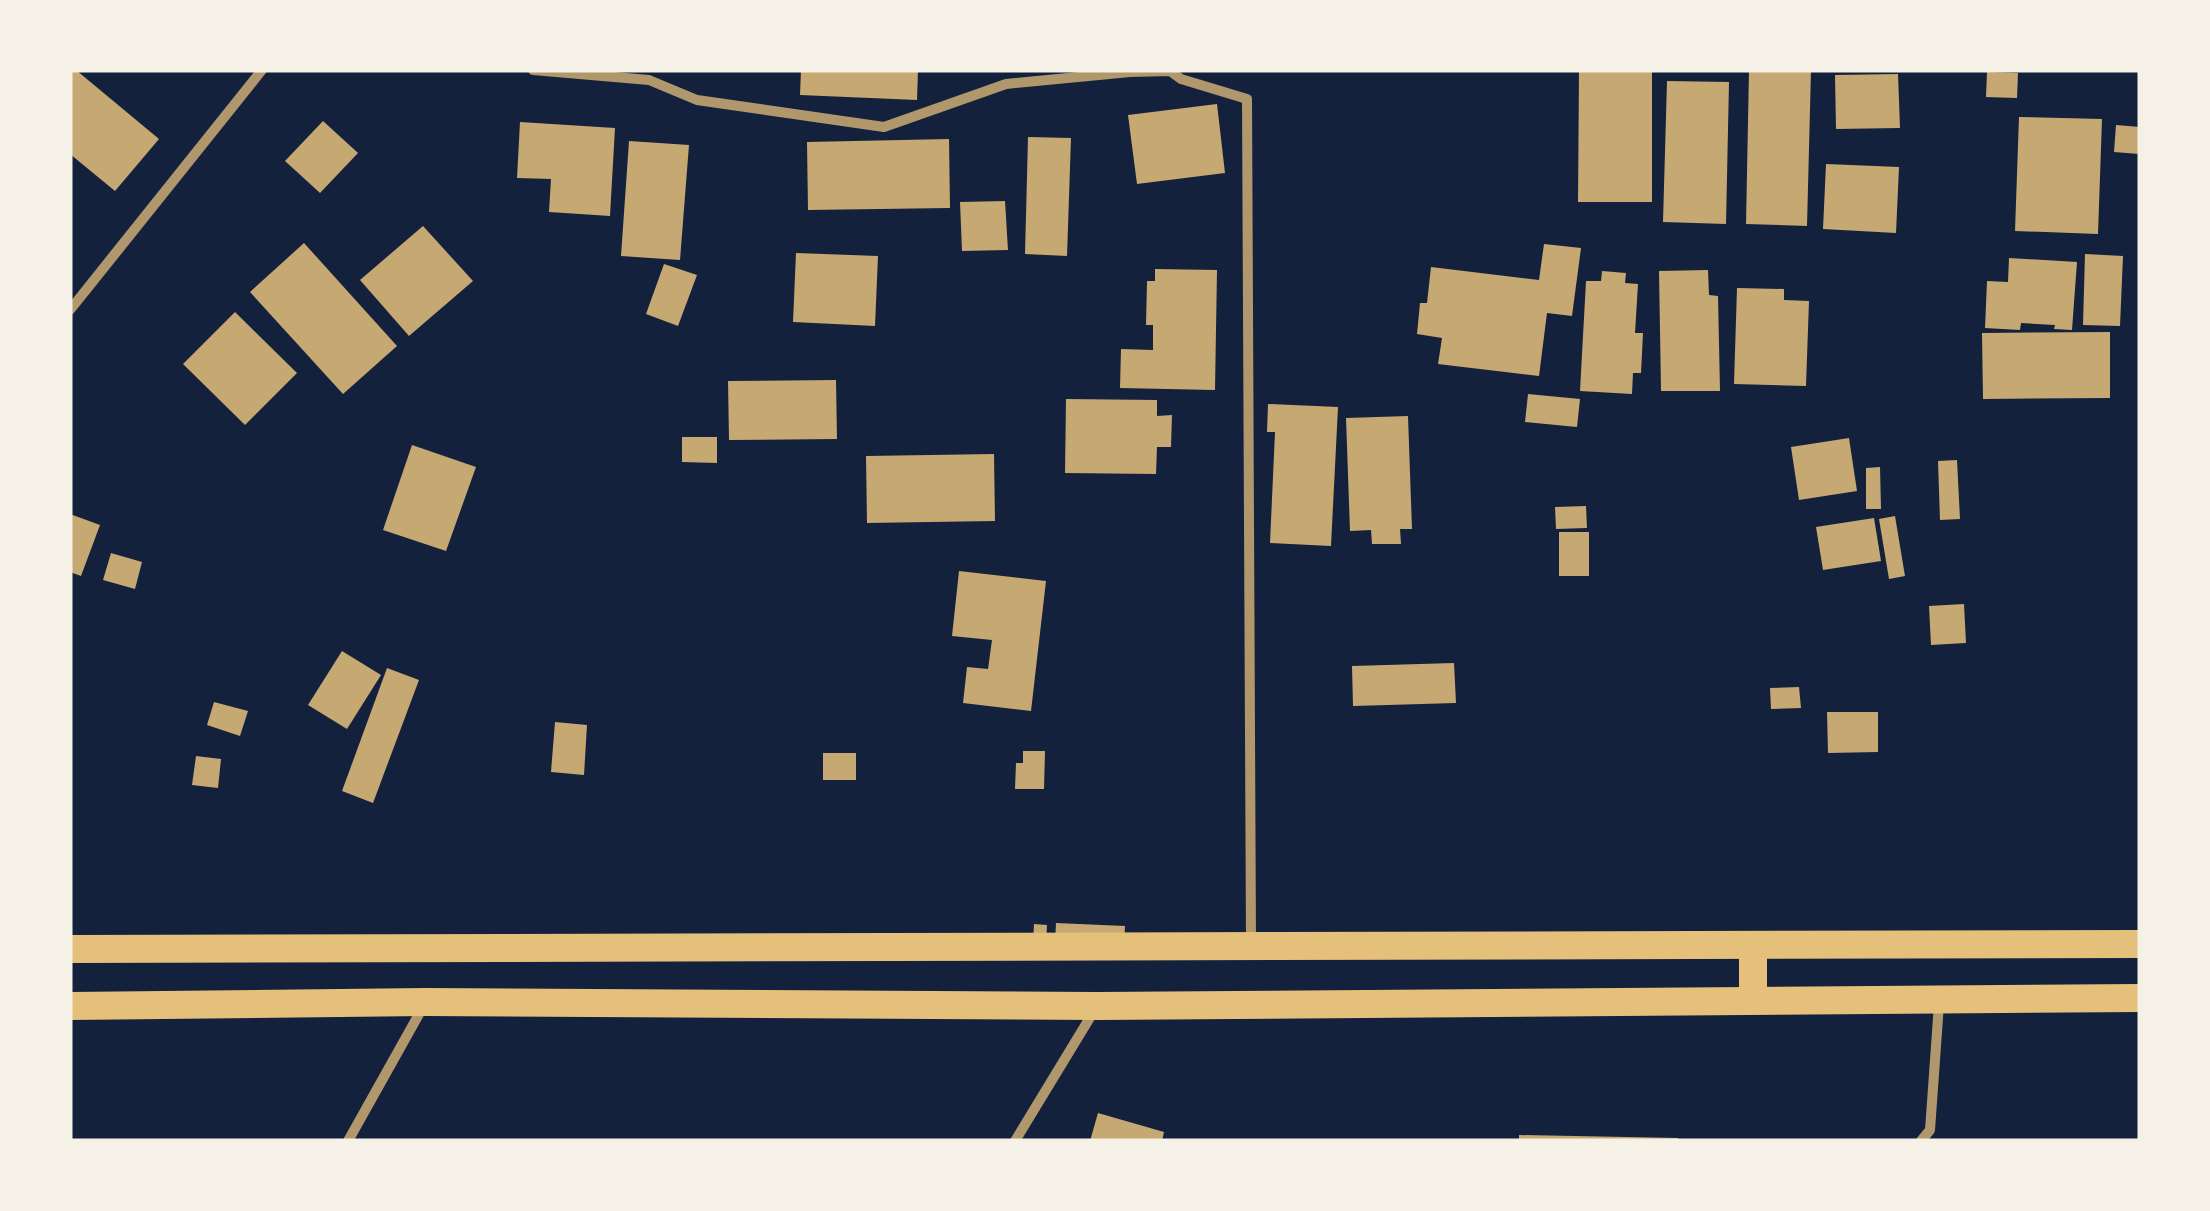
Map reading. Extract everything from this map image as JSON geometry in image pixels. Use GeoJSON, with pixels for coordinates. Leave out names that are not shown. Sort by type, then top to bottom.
{"type":"FeatureCollection","features":[{"type":"Feature","properties":{"kind":"highway"},"geometry":{"type":"LineString","coordinates":[[70,950],[2140,944]]}},
{"type":"Feature","properties":{"kind":"highway"},"geometry":{"type":"LineString","coordinates":[[1753,948],[1753,998]]}},
{"type":"Feature","properties":{"kind":"highway"},"geometry":{"type":"LineString","coordinates":[[70,1006],[425,1002],[1097,1006],[2140,998]]}},
{"type":"Feature","properties":{"kind":"street"},"geometry":{"type":"LineString","coordinates":[[70,310],[262,70]]}},
{"type":"Feature","properties":{"kind":"street"},"geometry":{"type":"LineString","coordinates":[[533,70],[649,80],[697,100],[884,127],[1006,84],[1130,72],[1170,71],[1182,80],[1247,99],[1250,946]]}},
{"type":"Feature","properties":{"kind":"street"},"geometry":{"type":"LineString","coordinates":[[1922,1141],[1930,1130],[1939,998]]}},
{"type":"Feature","properties":{"kind":"street"},"geometry":{"type":"LineString","coordinates":[[348,1141],[425,1002]]}},
{"type":"Feature","properties":{"kind":"street"},"geometry":{"type":"LineString","coordinates":[[1015,1141],[1097,1006]]}},
{"type":"Feature","properties":{"kind":"building"},"geometry":{"type":"Polygon","coordinates":[[[70,70],[76,70],[159,139],[115,191],[70,154],[70,70]]]}},
{"type":"Feature","properties":{"kind":"building"},"geometry":{"type":"Polygon","coordinates":[[[801,70],[918,70],[917,100],[800,95],[801,70]]]}},
{"type":"Feature","properties":{"kind":"building"},"geometry":{"type":"Polygon","coordinates":[[[1579,70],[1652,70],[1652,202],[1578,202],[1579,70]]]}},
{"type":"Feature","properties":{"kind":"building"},"geometry":{"type":"Polygon","coordinates":[[[1749,70],[1811,70],[1807,226],[1746,224],[1749,70]]]}},
{"type":"Feature","properties":{"kind":"building"},"geometry":{"type":"Polygon","coordinates":[[[1987,72],[2018,73],[2017,98],[1986,97],[1987,72]]]}},
{"type":"Feature","properties":{"kind":"building"},"geometry":{"type":"Polygon","coordinates":[[[1898,74],[1900,128],[1836,129],[1835,75],[1898,74]]]}},
{"type":"Feature","properties":{"kind":"building"},"geometry":{"type":"Polygon","coordinates":[[[1667,81],[1729,82],[1726,224],[1663,222],[1667,81]]]}},
{"type":"Feature","properties":{"kind":"building"},"geometry":{"type":"Polygon","coordinates":[[[1217,104],[1225,173],[1137,184],[1128,115],[1217,104]]]}},
{"type":"Feature","properties":{"kind":"building"},"geometry":{"type":"Polygon","coordinates":[[[2019,117],[2102,119],[2098,234],[2015,231],[2019,117]]]}},
{"type":"Feature","properties":{"kind":"building"},"geometry":{"type":"Polygon","coordinates":[[[323,121],[358,153],[320,193],[285,161],[323,121]]]}},
{"type":"Feature","properties":{"kind":"building"},"geometry":{"type":"Polygon","coordinates":[[[520,122],[615,128],[610,216],[549,212],[551,179],[517,178],[520,122]]]}},
{"type":"Feature","properties":{"kind":"building"},"geometry":{"type":"Polygon","coordinates":[[[2116,125],[2140,127],[2139,154],[2114,152],[2116,125]]]}},
{"type":"Feature","properties":{"kind":"building"},"geometry":{"type":"Polygon","coordinates":[[[1028,137],[1071,138],[1067,256],[1025,254],[1028,137]]]}},
{"type":"Feature","properties":{"kind":"building"},"geometry":{"type":"Polygon","coordinates":[[[949,139],[950,208],[808,210],[807,142],[949,139]]]}},
{"type":"Feature","properties":{"kind":"building"},"geometry":{"type":"Polygon","coordinates":[[[629,141],[689,145],[680,260],[621,256],[629,141]]]}},
{"type":"Feature","properties":{"kind":"building"},"geometry":{"type":"Polygon","coordinates":[[[1826,164],[1899,167],[1896,233],[1823,229],[1826,164]]]}},
{"type":"Feature","properties":{"kind":"building"},"geometry":{"type":"Polygon","coordinates":[[[1005,201],[1008,250],[962,251],[960,202],[1005,201]]]}},
{"type":"Feature","properties":{"kind":"building"},"geometry":{"type":"Polygon","coordinates":[[[423,226],[473,281],[409,336],[360,280],[423,226]]]}},
{"type":"Feature","properties":{"kind":"building"},"geometry":{"type":"Polygon","coordinates":[[[304,243],[397,346],[343,394],[250,292],[304,243]]]}},
{"type":"Feature","properties":{"kind":"building"},"geometry":{"type":"Polygon","coordinates":[[[1544,244],[1581,248],[1572,316],[1547,313],[1539,376],[1438,364],[1442,338],[1417,334],[1420,303],[1427,303],[1431,267],[1539,280],[1544,244]]]}},
{"type":"Feature","properties":{"kind":"building"},"geometry":{"type":"Polygon","coordinates":[[[796,253],[878,256],[875,326],[793,322],[796,253]]]}},
{"type":"Feature","properties":{"kind":"building"},"geometry":{"type":"Polygon","coordinates":[[[2085,254],[2123,256],[2120,326],[2083,325],[2085,254]]]}},
{"type":"Feature","properties":{"kind":"building"},"geometry":{"type":"Polygon","coordinates":[[[2009,258],[2077,262],[2072,330],[2021,323],[2020,330],[1985,328],[1987,281],[2008,282],[2009,258]]]}},
{"type":"Feature","properties":{"kind":"building"},"geometry":{"type":"Polygon","coordinates":[[[664,264],[697,275],[678,326],[646,314],[664,264]]]}},
{"type":"Feature","properties":{"kind":"building"},"geometry":{"type":"Polygon","coordinates":[[[1155,269],[1217,270],[1215,390],[1120,388],[1121,349],[1153,350],[1153,325],[1146,325],[1147,281],[1155,281],[1155,269]]]}},
{"type":"Feature","properties":{"kind":"building"},"geometry":{"type":"Polygon","coordinates":[[[1708,270],[1709,295],[1718,296],[1720,391],[1661,391],[1659,271],[1708,270]]]}},
{"type":"Feature","properties":{"kind":"building"},"geometry":{"type":"Polygon","coordinates":[[[1602,271],[1626,273],[1625,283],[1638,284],[1635,333],[1643,333],[1641,373],[1633,373],[1632,394],[1580,391],[1586,281],[1601,281],[1602,271]]]}},
{"type":"Feature","properties":{"kind":"building"},"geometry":{"type":"Polygon","coordinates":[[[1737,288],[1784,289],[1784,300],[1809,301],[1806,386],[1734,384],[1737,288]]]}},
{"type":"Feature","properties":{"kind":"building"},"geometry":{"type":"Polygon","coordinates":[[[235,312],[297,373],[245,425],[183,364],[235,312]]]}},
{"type":"Feature","properties":{"kind":"building"},"geometry":{"type":"Polygon","coordinates":[[[2110,332],[2110,398],[1983,399],[1982,333],[2110,332]]]}},
{"type":"Feature","properties":{"kind":"building"},"geometry":{"type":"Polygon","coordinates":[[[836,380],[837,439],[729,440],[728,381],[836,380]]]}},
{"type":"Feature","properties":{"kind":"building"},"geometry":{"type":"Polygon","coordinates":[[[1528,394],[1580,399],[1577,427],[1525,422],[1528,394]]]}},
{"type":"Feature","properties":{"kind":"building"},"geometry":{"type":"Polygon","coordinates":[[[1066,399],[1157,400],[1157,416],[1172,415],[1171,447],[1157,447],[1156,474],[1065,473],[1066,399]]]}},
{"type":"Feature","properties":{"kind":"building"},"geometry":{"type":"Polygon","coordinates":[[[1268,404],[1338,407],[1331,546],[1270,543],[1275,432],[1267,432],[1268,404]]]}},
{"type":"Feature","properties":{"kind":"building"},"geometry":{"type":"Polygon","coordinates":[[[1408,416],[1412,529],[1400,529],[1401,544],[1372,544],[1371,530],[1350,531],[1346,418],[1408,416]]]}},
{"type":"Feature","properties":{"kind":"building"},"geometry":{"type":"Polygon","coordinates":[[[682,437],[717,437],[717,463],[682,462],[682,437]]]}},
{"type":"Feature","properties":{"kind":"building"},"geometry":{"type":"Polygon","coordinates":[[[1849,438],[1857,491],[1799,500],[1791,447],[1849,438]]]}},
{"type":"Feature","properties":{"kind":"building"},"geometry":{"type":"Polygon","coordinates":[[[412,445],[476,467],[446,551],[383,530],[412,445]]]}},
{"type":"Feature","properties":{"kind":"building"},"geometry":{"type":"Polygon","coordinates":[[[994,454],[995,521],[867,523],[866,456],[994,454]]]}},
{"type":"Feature","properties":{"kind":"building"},"geometry":{"type":"Polygon","coordinates":[[[1957,460],[1960,519],[1940,520],[1938,461],[1957,460]]]}},
{"type":"Feature","properties":{"kind":"building"},"geometry":{"type":"Polygon","coordinates":[[[1880,467],[1881,509],[1866,509],[1866,468],[1880,467]]]}},
{"type":"Feature","properties":{"kind":"building"},"geometry":{"type":"Polygon","coordinates":[[[1586,506],[1587,528],[1556,529],[1555,507],[1586,506]]]}},
{"type":"Feature","properties":{"kind":"building"},"geometry":{"type":"Polygon","coordinates":[[[70,514],[100,525],[81,576],[70,572],[70,514]]]}},
{"type":"Feature","properties":{"kind":"building"},"geometry":{"type":"Polygon","coordinates":[[[1895,516],[1905,576],[1889,579],[1879,519],[1895,516]]]}},
{"type":"Feature","properties":{"kind":"building"},"geometry":{"type":"Polygon","coordinates":[[[1874,518],[1881,561],[1823,570],[1816,527],[1874,518]]]}},
{"type":"Feature","properties":{"kind":"building"},"geometry":{"type":"Polygon","coordinates":[[[1559,532],[1589,532],[1589,576],[1559,576],[1559,532]]]}},
{"type":"Feature","properties":{"kind":"building"},"geometry":{"type":"Polygon","coordinates":[[[111,553],[142,562],[135,589],[103,580],[111,553]]]}},
{"type":"Feature","properties":{"kind":"building"},"geometry":{"type":"Polygon","coordinates":[[[959,571],[1046,581],[1031,711],[963,703],[967,667],[988,669],[992,640],[952,636],[959,571]]]}},
{"type":"Feature","properties":{"kind":"building"},"geometry":{"type":"Polygon","coordinates":[[[1964,604],[1966,643],[1931,645],[1929,606],[1964,604]]]}},
{"type":"Feature","properties":{"kind":"building"},"geometry":{"type":"Polygon","coordinates":[[[342,651],[381,675],[347,729],[308,705],[342,651]]]}},
{"type":"Feature","properties":{"kind":"building"},"geometry":{"type":"Polygon","coordinates":[[[1454,663],[1456,703],[1353,706],[1352,666],[1454,663]]]}},
{"type":"Feature","properties":{"kind":"building"},"geometry":{"type":"Polygon","coordinates":[[[387,668],[419,680],[373,803],[342,791],[387,668]]]}},
{"type":"Feature","properties":{"kind":"building"},"geometry":{"type":"Polygon","coordinates":[[[1799,687],[1801,708],[1771,709],[1770,688],[1799,687]]]}},
{"type":"Feature","properties":{"kind":"building"},"geometry":{"type":"Polygon","coordinates":[[[214,702],[248,711],[240,736],[207,725],[214,702]]]}},
{"type":"Feature","properties":{"kind":"building"},"geometry":{"type":"Polygon","coordinates":[[[1827,712],[1878,712],[1878,752],[1828,753],[1827,712]]]}},
{"type":"Feature","properties":{"kind":"building"},"geometry":{"type":"Polygon","coordinates":[[[555,722],[587,725],[584,775],[551,772],[555,722]]]}},
{"type":"Feature","properties":{"kind":"building"},"geometry":{"type":"Polygon","coordinates":[[[1023,751],[1045,751],[1044,789],[1015,789],[1016,763],[1023,763],[1023,751]]]}},
{"type":"Feature","properties":{"kind":"building"},"geometry":{"type":"Polygon","coordinates":[[[823,753],[856,753],[856,780],[823,780],[823,753]]]}},
{"type":"Feature","properties":{"kind":"building"},"geometry":{"type":"Polygon","coordinates":[[[196,756],[221,759],[218,788],[192,785],[196,756]]]}},
{"type":"Feature","properties":{"kind":"building"},"geometry":{"type":"Polygon","coordinates":[[[1056,923],[1125,926],[1124,945],[1055,943],[1056,923]]]}},
{"type":"Feature","properties":{"kind":"building"},"geometry":{"type":"Polygon","coordinates":[[[1034,924],[1047,925],[1046,944],[1033,943],[1034,924]]]}},
{"type":"Feature","properties":{"kind":"building"},"geometry":{"type":"Polygon","coordinates":[[[1098,1113],[1164,1132],[1162,1141],[1090,1141],[1098,1113]]]}},
{"type":"Feature","properties":{"kind":"building"},"geometry":{"type":"Polygon","coordinates":[[[1519,1135],[1678,1138],[1678,1141],[1519,1141],[1519,1135]]]}}]}
